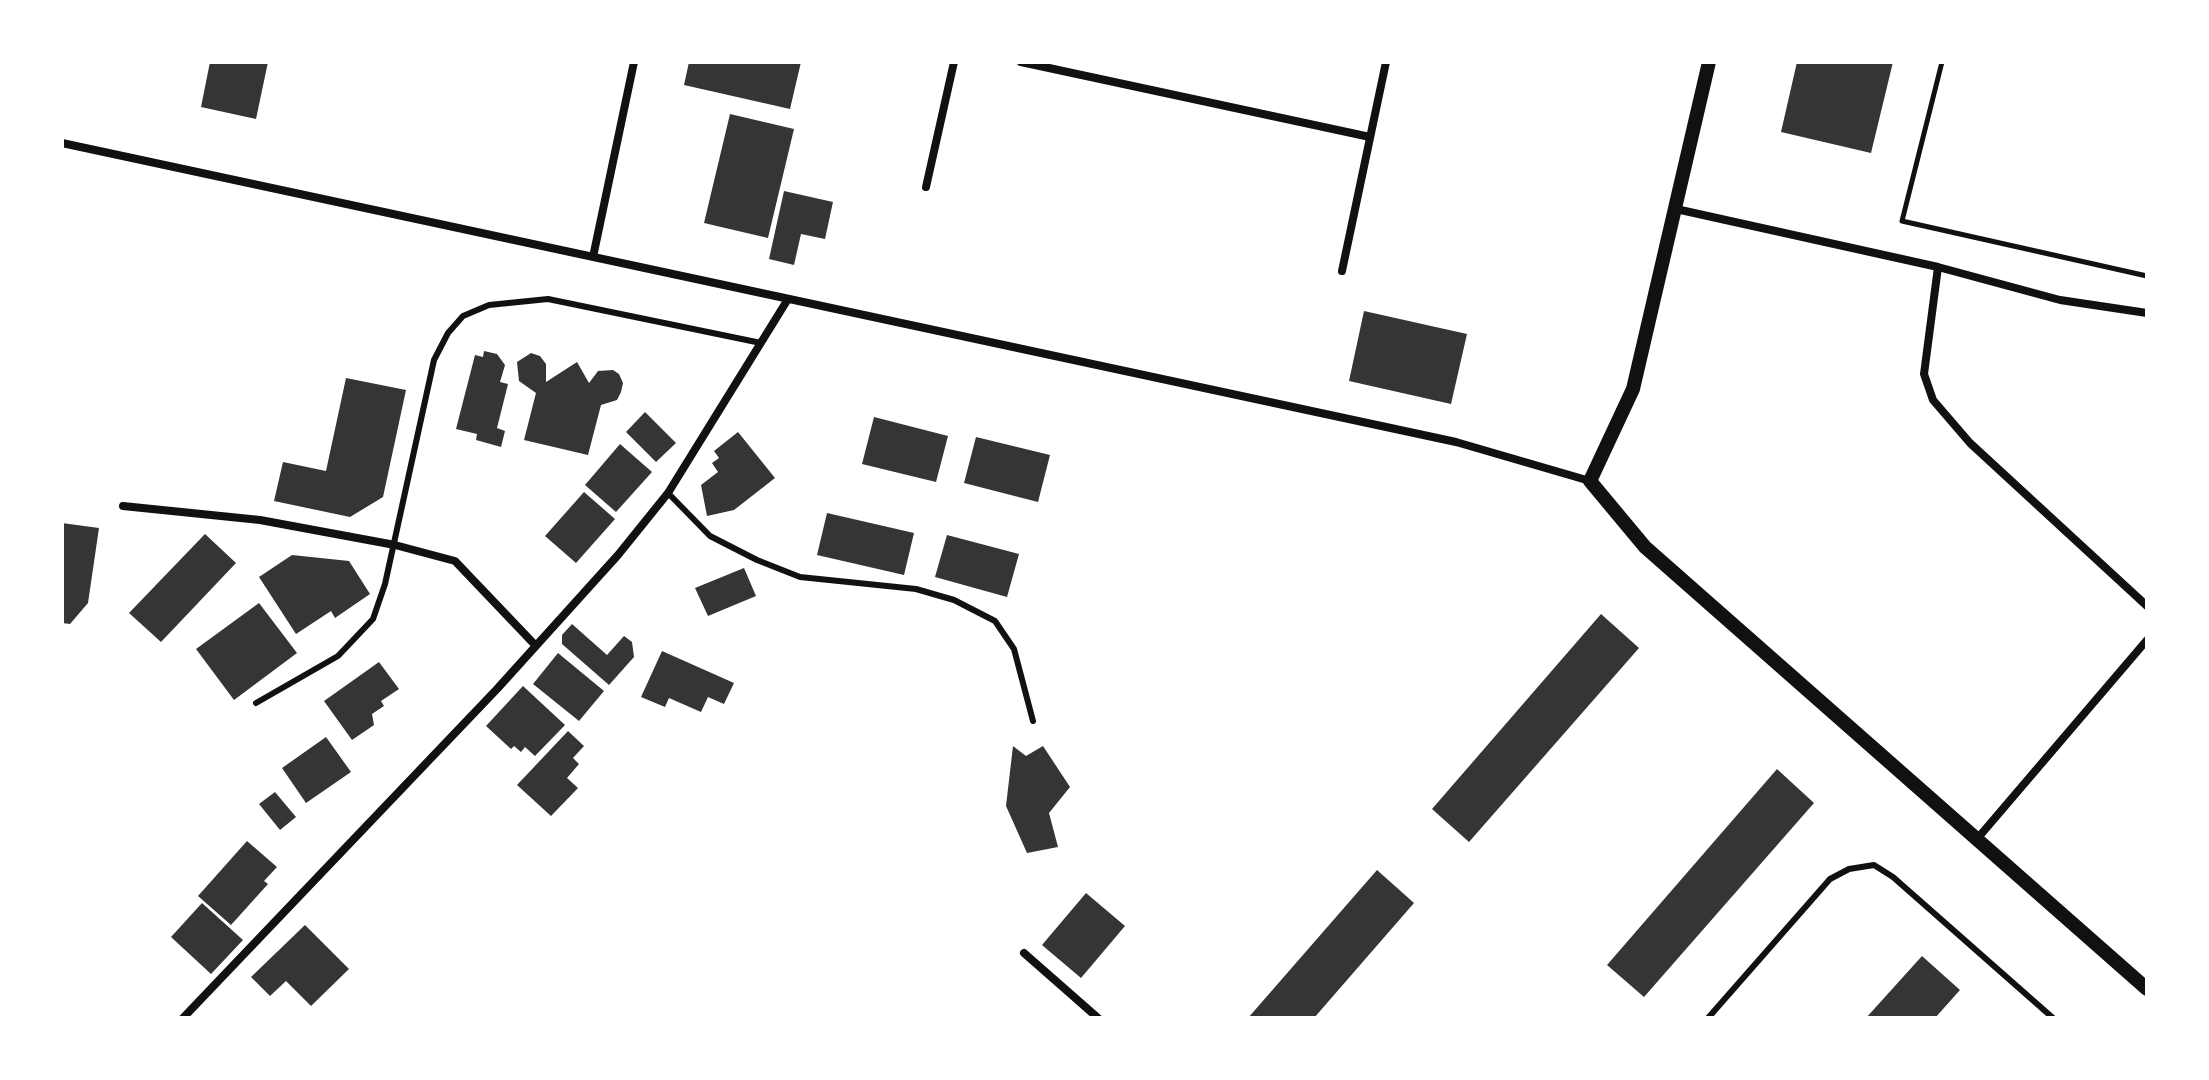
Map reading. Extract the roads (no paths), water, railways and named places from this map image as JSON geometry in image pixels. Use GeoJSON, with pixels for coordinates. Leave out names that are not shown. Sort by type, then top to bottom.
{"type":"FeatureCollection","features":[{"type":"Feature","properties":{"kind":"street"},"geometry":{"type":"LineString","coordinates":[[593,257],[634,62]]}},
{"type":"Feature","properties":{"kind":"street"},"geometry":{"type":"LineString","coordinates":[[926,187],[954,62]]}},
{"type":"Feature","properties":{"kind":"street"},"geometry":{"type":"LineString","coordinates":[[1021,62],[1370,137]]}},
{"type":"Feature","properties":{"kind":"street"},"geometry":{"type":"LineString","coordinates":[[1342,271],[1386,62]]}},
{"type":"Feature","properties":{"kind":"street"},"geometry":{"type":"LineString","coordinates":[[1590,481],[1633,389],[1709,62]]}},
{"type":"Feature","properties":{"kind":"street"},"geometry":{"type":"LineString","coordinates":[[62,143],[1456,442],[1590,481],[1645,547],[2147,989]]}},
{"type":"Feature","properties":{"kind":"street"},"geometry":{"type":"LineString","coordinates":[[1676,209],[1938,267],[2060,300],[2147,313]]}},
{"type":"Feature","properties":{"kind":"street"},"geometry":{"type":"LineString","coordinates":[[1938,267],[1924,374],[1933,400],[1970,443],[2147,606]]}},
{"type":"Feature","properties":{"kind":"street"},"geometry":{"type":"LineString","coordinates":[[183,1018],[536,646],[618,555],[668,493],[788,299]]}},
{"type":"Feature","properties":{"kind":"street"},"geometry":{"type":"LineString","coordinates":[[123,506],[260,520],[395,545],[455,561],[536,646]]}},
{"type":"Feature","properties":{"kind":"street"},"geometry":{"type":"LineString","coordinates":[[1977,839],[2147,640]]}},
{"type":"Feature","properties":{"kind":"street"},"geometry":{"type":"LineString","coordinates":[[1024,953],[1098,1018]]}},
{"type":"Feature","properties":{"kind":"lane"},"geometry":{"type":"LineString","coordinates":[[256,703],[338,656],[373,619],[395,545],[434,360],[448,333],[463,316],[489,305],[548,299],[761,343]]}},
{"type":"Feature","properties":{"kind":"lane"},"geometry":{"type":"LineString","coordinates":[[668,493],[710,536],[800,577],[916,589],[954,600],[995,621],[1014,649],[1033,721]]}},
{"type":"Feature","properties":{"kind":"lane"},"geometry":{"type":"LineString","coordinates":[[1708,1018],[1830,879],[1849,869],[1874,865],[1893,877],[2053,1018]]}}]}
